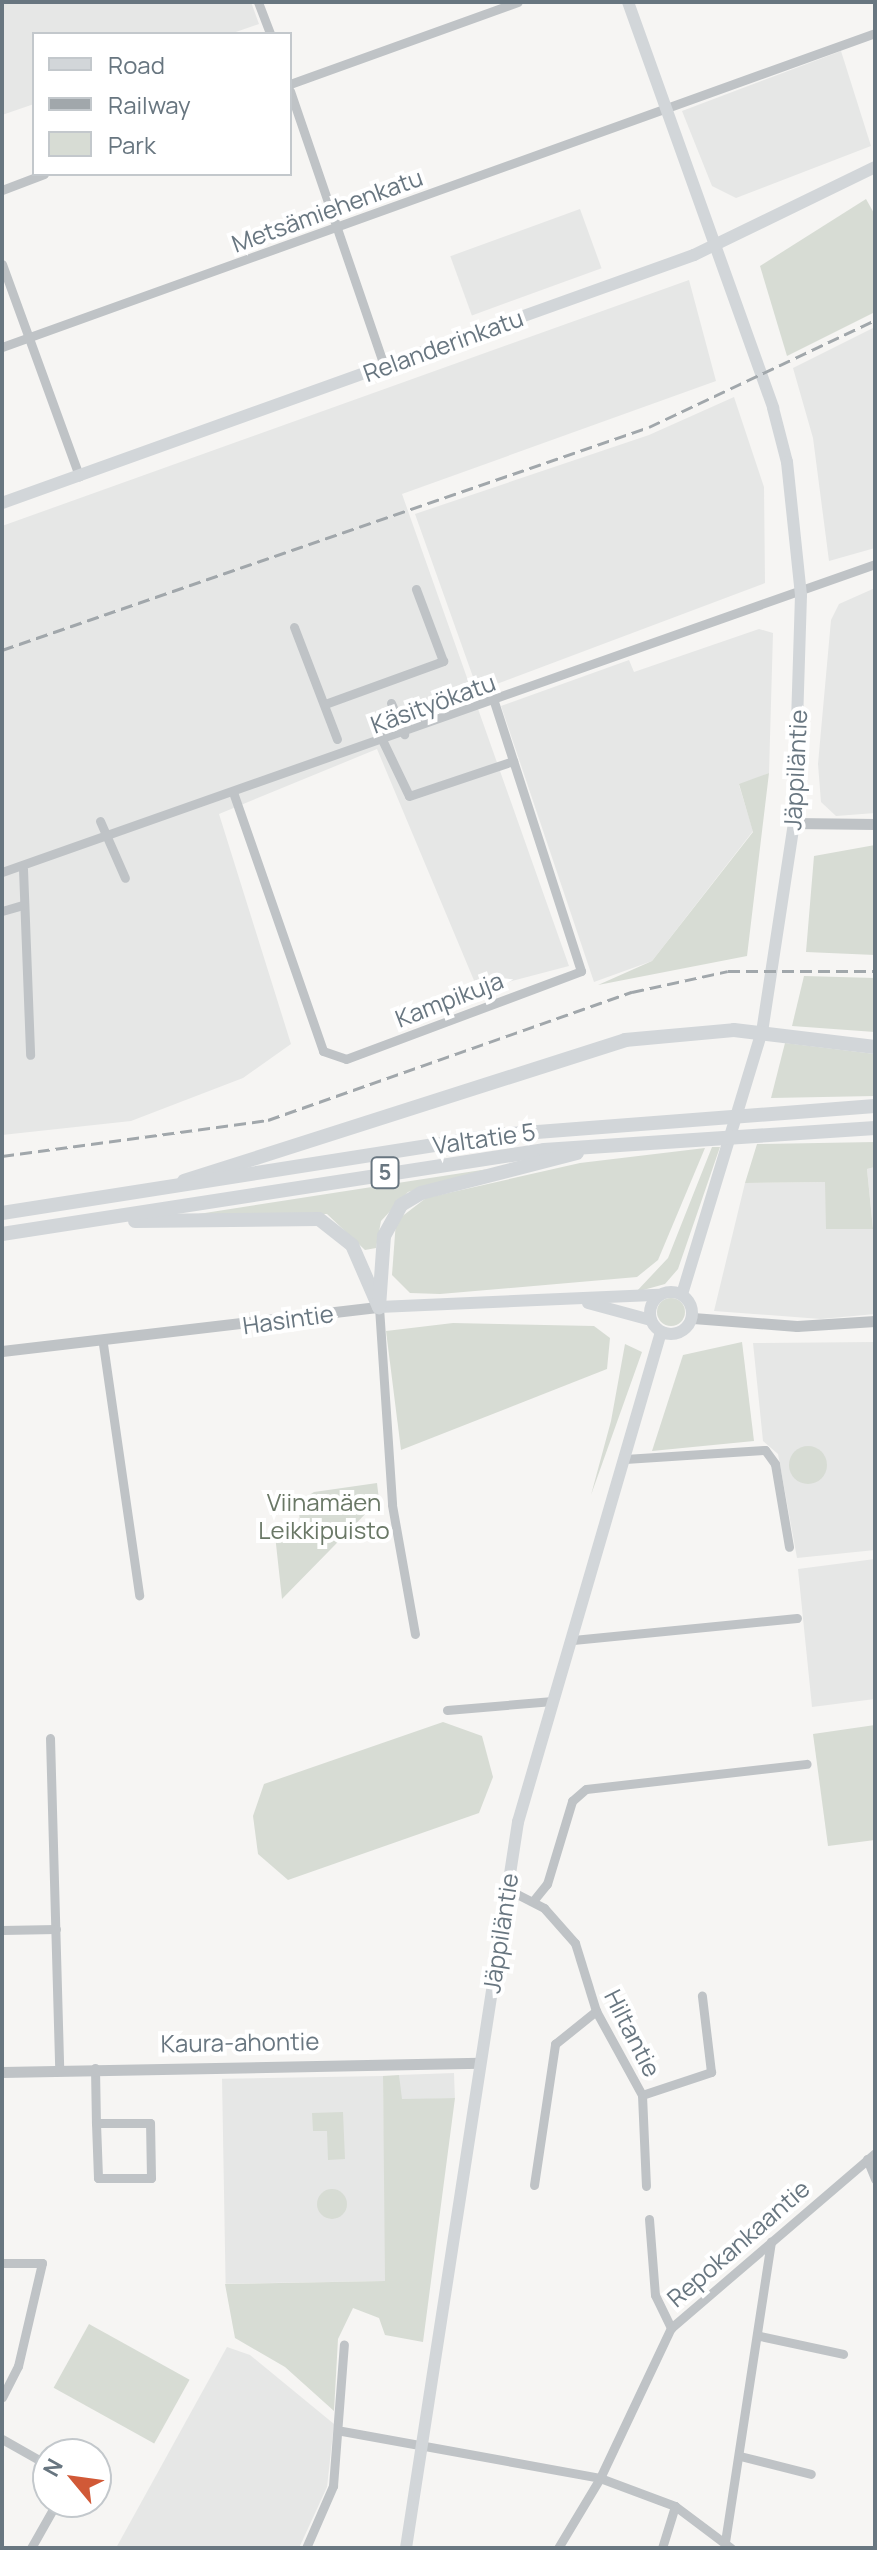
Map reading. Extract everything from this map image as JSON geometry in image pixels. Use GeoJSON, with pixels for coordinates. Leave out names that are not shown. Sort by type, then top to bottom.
{"type":"FeatureCollection","features":[{"type":"Feature","properties":{"kind":"highway"},"geometry":{"type":"LineString","coordinates":[[170,1188],[579,1051],[678,1032],[762,1031],[875,1047]]}},
{"type":"Feature","properties":{"kind":"highway","name":"Valtatie 5"},"geometry":{"type":"LineString","coordinates":[[2,1213],[498,1135],[701,1114],[875,1106]]}},
{"type":"Feature","properties":{"kind":"highway","name":"Valtatie 5"},"geometry":{"type":"LineString","coordinates":[[2,1234],[614,1143],[768,1130],[875,1128]]}},
{"type":"Feature","properties":{"kind":"highway"},"geometry":{"type":"LineString","coordinates":[[379,1307],[384,1236],[409,1199],[614,1143]]}},
{"type":"Feature","properties":{"kind":"highway"},"geometry":{"type":"LineString","coordinates":[[81,1222],[319,1219],[352,1245],[379,1307]]}},
{"type":"Feature","properties":{"kind":"main road","name":"Jäppiläntie"},"geometry":{"type":"LineString","coordinates":[[628,2],[715,245],[787,462],[801,595],[794,823],[762,1031],[682,1294]]}},
{"type":"Feature","properties":{"kind":"main road","name":"Relanderinkatu"},"geometry":{"type":"LineString","coordinates":[[2,503],[715,245],[875,167]]}},
{"type":"Feature","properties":{"kind":"main road"},"geometry":{"type":"LineString","coordinates":[[682,1294],[693,1318],[682,1332],[661,1332],[651,1320],[659,1295],[682,1294]]}},
{"type":"Feature","properties":{"kind":"main road","name":"Hasintie"},"geometry":{"type":"LineString","coordinates":[[379,1307],[659,1295]]}},
{"type":"Feature","properties":{"kind":"main road","name":"Hasintie"},"geometry":{"type":"LineString","coordinates":[[575,1300],[651,1320]]}},
{"type":"Feature","properties":{"kind":"main road","name":"Jäppiläntie"},"geometry":{"type":"LineString","coordinates":[[406,2548],[505,1888],[553,1701],[661,1332]]}},
{"type":"Feature","properties":{"kind":"street"},"geometry":{"type":"LineString","coordinates":[[258,2],[269,32]]}},
{"type":"Feature","properties":{"kind":"street"},"geometry":{"type":"LineString","coordinates":[[292,83],[518,2]]}},
{"type":"Feature","properties":{"kind":"street","name":"Metsämiehenkatu"},"geometry":{"type":"LineString","coordinates":[[2,347],[875,33]]}},
{"type":"Feature","properties":{"kind":"street"},"geometry":{"type":"LineString","coordinates":[[292,97],[384,366]]}},
{"type":"Feature","properties":{"kind":"street"},"geometry":{"type":"LineString","coordinates":[[2,190],[39,176]]}},
{"type":"Feature","properties":{"kind":"street"},"geometry":{"type":"LineString","coordinates":[[2,264],[79,476]]}},
{"type":"Feature","properties":{"kind":"street","name":"Käsityökatu"},"geometry":{"type":"LineString","coordinates":[[2,872],[23,869],[801,595],[875,564]]}},
{"type":"Feature","properties":{"kind":"street"},"geometry":{"type":"LineString","coordinates":[[325,704],[443,661],[416,589]]}},
{"type":"Feature","properties":{"kind":"street"},"geometry":{"type":"LineString","coordinates":[[294,627],[337,739]]}},
{"type":"Feature","properties":{"kind":"street","name":"Kampikuja"},"geometry":{"type":"LineString","coordinates":[[234,795],[323,1051],[346,1059],[581,971],[494,702]]}},
{"type":"Feature","properties":{"kind":"street"},"geometry":{"type":"LineString","coordinates":[[391,703],[404,734]]}},
{"type":"Feature","properties":{"kind":"street"},"geometry":{"type":"LineString","coordinates":[[376,727],[409,796],[513,761]]}},
{"type":"Feature","properties":{"kind":"street"},"geometry":{"type":"LineString","coordinates":[[100,821],[125,878]]}},
{"type":"Feature","properties":{"kind":"street"},"geometry":{"type":"LineString","coordinates":[[794,823],[875,824]]}},
{"type":"Feature","properties":{"kind":"street"},"geometry":{"type":"LineString","coordinates":[[23,869],[30,1055]]}},
{"type":"Feature","properties":{"kind":"street"},"geometry":{"type":"LineString","coordinates":[[2,911],[23,905]]}},
{"type":"Feature","properties":{"kind":"street"},"geometry":{"type":"LineString","coordinates":[[379,1307],[392,1505],[415,1634]]}},
{"type":"Feature","properties":{"kind":"street","name":"Hasintie"},"geometry":{"type":"LineString","coordinates":[[2,1351],[103,1344],[379,1307]]}},
{"type":"Feature","properties":{"kind":"street"},"geometry":{"type":"LineString","coordinates":[[693,1318],[797,1326],[875,1321]]}},
{"type":"Feature","properties":{"kind":"street"},"geometry":{"type":"LineString","coordinates":[[103,1344],[139,1595]]}},
{"type":"Feature","properties":{"kind":"street"},"geometry":{"type":"LineString","coordinates":[[625,1459],[760,1449],[775,1464],[789,1547]]}},
{"type":"Feature","properties":{"kind":"street"},"geometry":{"type":"LineString","coordinates":[[573,1640],[797,1618]]}},
{"type":"Feature","properties":{"kind":"street"},"geometry":{"type":"LineString","coordinates":[[447,1710],[553,1701]]}},
{"type":"Feature","properties":{"kind":"street"},"geometry":{"type":"LineString","coordinates":[[50,1738],[59,2070]]}},
{"type":"Feature","properties":{"kind":"street"},"geometry":{"type":"LineString","coordinates":[[533,1901],[547,1884],[572,1801],[586,1789],[807,1764]]}},
{"type":"Feature","properties":{"kind":"street","name":"Hiltantie"},"geometry":{"type":"LineString","coordinates":[[505,1888],[533,1901],[575,1943],[596,2011],[642,2095],[646,2186]]}},
{"type":"Feature","properties":{"kind":"street"},"geometry":{"type":"LineString","coordinates":[[2,1930],[56,1929]]}},
{"type":"Feature","properties":{"kind":"street"},"geometry":{"type":"LineString","coordinates":[[642,2095],[711,2072],[702,1996]]}},
{"type":"Feature","properties":{"kind":"street"},"geometry":{"type":"LineString","coordinates":[[534,2185],[555,2044],[596,2011]]}},
{"type":"Feature","properties":{"kind":"street","name":"Kaura-ahontie"},"geometry":{"type":"LineString","coordinates":[[2,2072],[480,2063]]}},
{"type":"Feature","properties":{"kind":"street"},"geometry":{"type":"LineString","coordinates":[[95,2068],[96,2123],[98,2178],[151,2178],[150,2123],[96,2123]]}},
{"type":"Feature","properties":{"kind":"street"},"geometry":{"type":"LineString","coordinates":[[871,2156],[875,2179]]}},
{"type":"Feature","properties":{"kind":"street","name":"Repokankaantie"},"geometry":{"type":"LineString","coordinates":[[558,2548],[600,2478],[671,2328],[871,2156]]}},
{"type":"Feature","properties":{"kind":"street"},"geometry":{"type":"LineString","coordinates":[[649,2219],[655,2295],[671,2328]]}},
{"type":"Feature","properties":{"kind":"street"},"geometry":{"type":"LineString","coordinates":[[342,2431],[421,2448],[600,2478],[675,2506],[728,2545],[771,2242]]}},
{"type":"Feature","properties":{"kind":"street"},"geometry":{"type":"LineString","coordinates":[[2,2263],[42,2263],[18,2366],[2,2397]]}},
{"type":"Feature","properties":{"kind":"street"},"geometry":{"type":"LineString","coordinates":[[760,2336],[843,2354]]}},
{"type":"Feature","properties":{"kind":"street"},"geometry":{"type":"LineString","coordinates":[[306,2548],[329,2501],[342,2431],[344,2344]]}},
{"type":"Feature","properties":{"kind":"street"},"geometry":{"type":"LineString","coordinates":[[2,2439],[32,2456]]}},
{"type":"Feature","properties":{"kind":"street"},"geometry":{"type":"LineString","coordinates":[[740,2456],[811,2474]]}},
{"type":"Feature","properties":{"kind":"street"},"geometry":{"type":"LineString","coordinates":[[662,2548],[675,2506]]}},
{"type":"Feature","properties":{"kind":"street"},"geometry":{"type":"LineString","coordinates":[[31,2548],[48,2518]]}},
{"type":"Feature","properties":{"kind":"shaded area"},"geometry":{"type":"Polygon","coordinates":[[[2,2],[251,2],[259,24],[236,32],[32,32],[32,105],[2,115],[2,2]]]}},
{"type":"Feature","properties":{"kind":"shaded area"},"geometry":{"type":"Polygon","coordinates":[[[841,51],[871,146],[736,198],[712,186],[682,111],[841,51]]]}},
{"type":"Feature","properties":{"kind":"shaded area"},"geometry":{"type":"Polygon","coordinates":[[[580,209],[602,268],[472,315],[450,256],[580,209]]]}},
{"type":"Feature","properties":{"kind":"shaded area"},"geometry":{"type":"Polygon","coordinates":[[[689,280],[716,381],[402,494],[569,966],[478,990],[377,749],[219,814],[291,1044],[243,1078],[131,1121],[2,1135],[2,526],[689,280]]]}},
{"type":"Feature","properties":{"kind":"shaded area"},"geometry":{"type":"Polygon","coordinates":[[[875,327],[875,548],[829,561],[813,438],[793,368],[875,327]]]}},
{"type":"Feature","properties":{"kind":"shaded area"},"geometry":{"type":"Polygon","coordinates":[[[734,397],[764,487],[765,583],[478,691],[415,514],[649,435],[734,397]]]}},
{"type":"Feature","properties":{"kind":"shaded area"},"geometry":{"type":"Polygon","coordinates":[[[875,588],[875,813],[836,816],[821,802],[818,764],[831,620],[839,604],[875,588]]]}},
{"type":"Feature","properties":{"kind":"shaded area"},"geometry":{"type":"Polygon","coordinates":[[[759,629],[773,633],[769,773],[739,785],[753,831],[652,961],[594,982],[501,706],[629,660],[634,672],[759,629]]]}},
{"type":"Feature","properties":{"kind":"shaded area"},"geometry":{"type":"Polygon","coordinates":[[[875,1167],[875,1314],[821,1319],[714,1311],[745,1183],[825,1182],[873,1228],[867,1169],[875,1167]]]}},
{"type":"Feature","properties":{"kind":"shaded area"},"geometry":{"type":"Polygon","coordinates":[[[875,1342],[875,1550],[797,1558],[778,1454],[763,1441],[753,1343],[875,1342]]]}},
{"type":"Feature","properties":{"kind":"shaded area"},"geometry":{"type":"Polygon","coordinates":[[[875,1559],[875,1699],[812,1707],[798,1569],[875,1559]]]}},
{"type":"Feature","properties":{"kind":"shaded area"},"geometry":{"type":"Polygon","coordinates":[[[454,2073],[455,2098],[400,2100],[399,2075],[454,2073]]]}},
{"type":"Feature","properties":{"kind":"shaded area"},"geometry":{"type":"Polygon","coordinates":[[[383,2076],[387,2281],[226,2284],[222,2079],[383,2076]]]}},
{"type":"Feature","properties":{"kind":"shaded area"},"geometry":{"type":"Polygon","coordinates":[[[227,2347],[250,2355],[334,2424],[327,2487],[299,2548],[116,2548],[227,2347]]]}},
{"type":"Feature","properties":{"kind":"green space"},"geometry":{"type":"Polygon","coordinates":[[[866,199],[875,215],[875,312],[787,356],[760,266],[866,199]]]}},
{"type":"Feature","properties":{"kind":"green space"},"geometry":{"type":"Polygon","coordinates":[[[769,773],[747,956],[598,985],[652,961],[753,832],[739,784],[769,773]]]}},
{"type":"Feature","properties":{"kind":"green space"},"geometry":{"type":"Polygon","coordinates":[[[875,845],[875,955],[806,952],[814,856],[875,845]]]}},
{"type":"Feature","properties":{"kind":"green space"},"geometry":{"type":"Polygon","coordinates":[[[804,976],[875,978],[875,1032],[792,1026],[804,976]]]}},
{"type":"Feature","properties":{"kind":"green space"},"geometry":{"type":"Polygon","coordinates":[[[785,1043],[875,1054],[875,1096],[771,1098],[785,1043]]]}},
{"type":"Feature","properties":{"kind":"green space"},"geometry":{"type":"Polygon","coordinates":[[[875,1142],[875,1167],[867,1169],[873,1229],[826,1229],[825,1182],[745,1183],[757,1144],[875,1142]]]}},
{"type":"Feature","properties":{"kind":"green space"},"geometry":{"type":"Polygon","coordinates":[[[712,1147],[720,1147],[678,1269],[665,1284],[636,1292],[668,1258],[712,1147]]]}},
{"type":"Feature","properties":{"kind":"green space"},"geometry":{"type":"Polygon","coordinates":[[[705,1148],[658,1260],[637,1277],[440,1294],[410,1293],[392,1275],[396,1221],[426,1198],[580,1163],[705,1148]]]}},
{"type":"Feature","properties":{"kind":"green space"},"geometry":{"type":"Polygon","coordinates":[[[488,1169],[408,1192],[381,1221],[376,1248],[365,1250],[327,1214],[192,1215],[488,1169]]]}},
{"type":"Feature","properties":{"kind":"green space"},"geometry":{"type":"Polygon","coordinates":[[[671,1298],[681,1302],[685,1312],[681,1322],[671,1326],[661,1322],[657,1312],[661,1302],[671,1298]]]}},
{"type":"Feature","properties":{"kind":"green space"},"geometry":{"type":"Polygon","coordinates":[[[453,1323],[594,1326],[610,1338],[607,1369],[401,1450],[386,1331],[453,1323]]]}},
{"type":"Feature","properties":{"kind":"green space"},"geometry":{"type":"Polygon","coordinates":[[[742,1342],[754,1441],[652,1451],[683,1355],[742,1342]]]}},
{"type":"Feature","properties":{"kind":"green space"},"geometry":{"type":"Polygon","coordinates":[[[625,1344],[642,1352],[591,1495],[611,1421],[625,1344]]]}},
{"type":"Feature","properties":{"kind":"green space"},"geometry":{"type":"Polygon","coordinates":[[[808,1446],[822,1451],[827,1465],[822,1479],[808,1484],[794,1479],[789,1465],[794,1451],[808,1446]]]}},
{"type":"Feature","properties":{"kind":"green space","name":"Viinamäen Leikkipuisto"},"geometry":{"type":"Polygon","coordinates":[[[377,1483],[379,1500],[282,1599],[275,1535],[301,1532],[298,1502],[314,1492],[377,1483]]]}},
{"type":"Feature","properties":{"kind":"green space"},"geometry":{"type":"Polygon","coordinates":[[[443,1722],[482,1736],[493,1777],[479,1813],[288,1880],[258,1854],[253,1816],[264,1784],[443,1722]]]}},
{"type":"Feature","properties":{"kind":"green space"},"geometry":{"type":"Polygon","coordinates":[[[875,1725],[875,1840],[828,1846],[813,1734],[875,1725]]]}},
{"type":"Feature","properties":{"kind":"green space"},"geometry":{"type":"Polygon","coordinates":[[[399,2075],[402,2099],[455,2098],[423,2342],[385,2335],[379,2318],[353,2308],[338,2339],[334,2411],[285,2367],[235,2338],[225,2284],[385,2281],[383,2076],[399,2075]]]}},
{"type":"Feature","properties":{"kind":"green space"},"geometry":{"type":"Polygon","coordinates":[[[343,2112],[345,2159],[328,2160],[327,2131],[313,2131],[312,2113],[343,2112]]]}},
{"type":"Feature","properties":{"kind":"green space"},"geometry":{"type":"Polygon","coordinates":[[[332,2189],[343,2193],[347,2204],[343,2215],[332,2219],[321,2215],[317,2204],[321,2193],[332,2189]]]}},
{"type":"Feature","properties":{"kind":"green space"},"geometry":{"type":"Polygon","coordinates":[[[89,2324],[190,2380],[154,2444],[54,2388],[89,2324]]]}},
{"type":"Feature","properties":{"kind":"railway"},"geometry":{"type":"LineString","coordinates":[[2,650],[649,427],[875,320]]}},
{"type":"Feature","properties":{"kind":"railway"},"geometry":{"type":"LineString","coordinates":[[2,1156],[268,1120],[632,992],[728,971],[875,971]]}}]}
